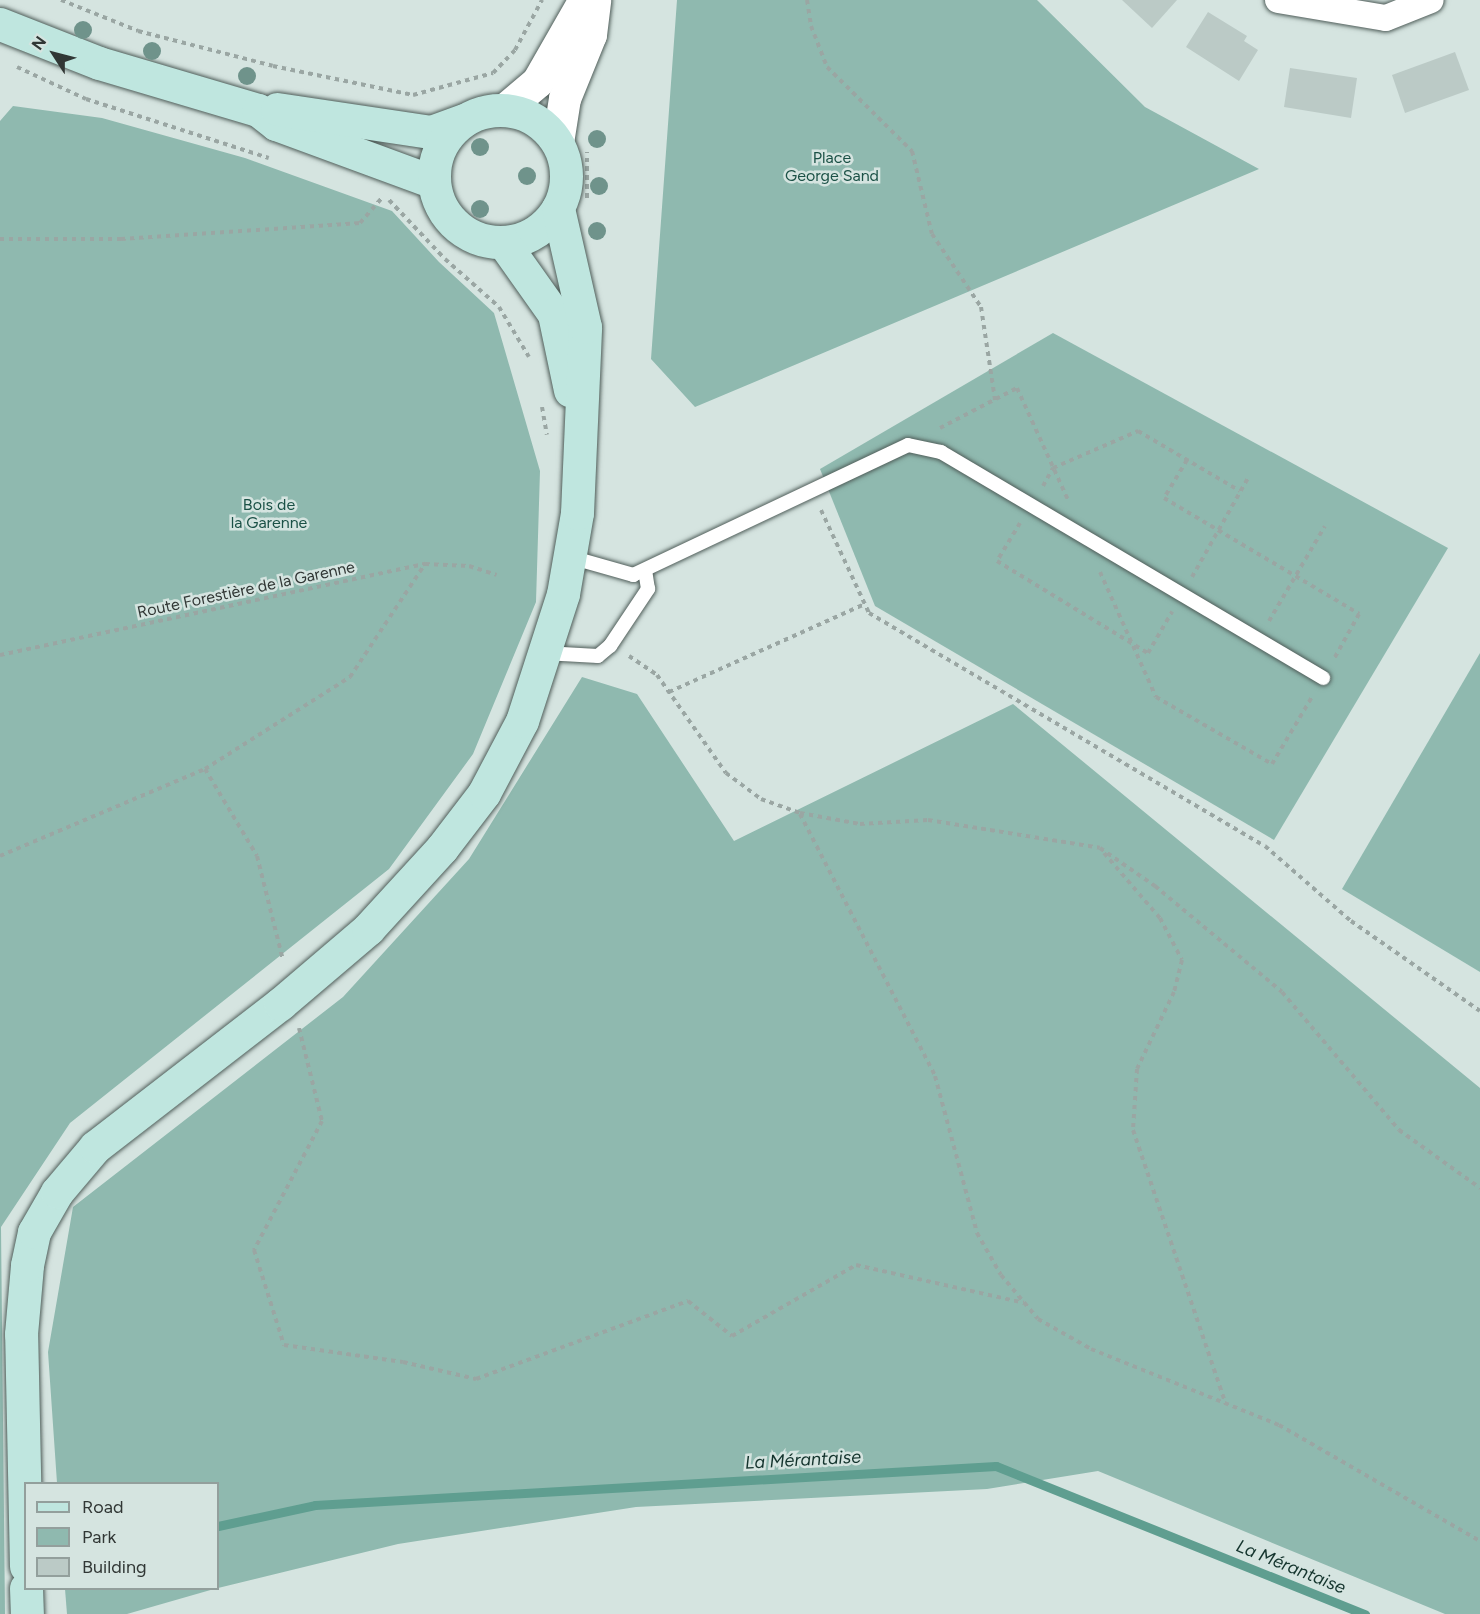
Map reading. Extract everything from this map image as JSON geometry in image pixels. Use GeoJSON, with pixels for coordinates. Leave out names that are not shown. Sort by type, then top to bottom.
{"type":"FeatureCollection","features":[{"type":"Feature","properties":{"kind":"main road"},"geometry":{"type":"LineString","coordinates":[[0,24],[99,63],[258,110],[284,108],[430,132],[485,111],[506,110],[526,115],[544,126],[558,142],[566,164],[566,187],[558,208],[544,225],[525,237],[503,242],[480,239],[460,228],[447,215],[434,182],[441,146],[466,119]]}},
{"type":"Feature","properties":{"kind":"main road"},"geometry":{"type":"LineString","coordinates":[[258,110],[276,124],[434,182]]}},
{"type":"Feature","properties":{"kind":"main road"},"geometry":{"type":"LineString","coordinates":[[24,1482],[21,1334],[27,1265],[34,1232],[57,1192],[95,1147],[291,994],[368,928],[442,848],[484,793],[522,721],[563,594],[577,513],[585,327],[558,208]]}},
{"type":"Feature","properties":{"kind":"main road"},"geometry":{"type":"LineString","coordinates":[[503,242],[554,314],[579,429]]}},
{"type":"Feature","properties":{"kind":"main road"},"geometry":{"type":"LineString","coordinates":[[26,1590],[27,1614]]}},
{"type":"Feature","properties":{"kind":"street"},"geometry":{"type":"LineString","coordinates":[[506,110],[538,82],[585,0]]}},
{"type":"Feature","properties":{"kind":"street"},"geometry":{"type":"LineString","coordinates":[[558,142],[565,99],[591,35],[595,0]]}},
{"type":"Feature","properties":{"kind":"street"},"geometry":{"type":"LineString","coordinates":[[1278,0],[1386,18],[1431,0]]}},
{"type":"Feature","properties":{"kind":"lane"},"geometry":{"type":"LineString","coordinates":[[570,557],[633,575],[908,445],[941,452],[1323,678]]}},
{"type":"Feature","properties":{"kind":"lane"},"geometry":{"type":"LineString","coordinates":[[544,653],[598,656],[610,646],[648,589],[645,570]]}},
{"type":"Feature","properties":{"kind":"path"},"geometry":{"type":"LineString","coordinates":[[61,0],[138,31],[273,66],[413,95],[493,73],[515,50],[542,0]]}},
{"type":"Feature","properties":{"kind":"path"},"geometry":{"type":"LineString","coordinates":[[807,0],[811,26],[827,67],[912,150],[932,234],[981,307],[994,400]]}},
{"type":"Feature","properties":{"kind":"path"},"geometry":{"type":"LineString","coordinates":[[11,65],[86,99],[279,161]]}},
{"type":"Feature","properties":{"kind":"path"},"geometry":{"type":"LineString","coordinates":[[376,193],[384,196],[445,259],[499,307],[535,367]]}},
{"type":"Feature","properties":{"kind":"path"},"geometry":{"type":"LineString","coordinates":[[0,239],[121,238],[360,223],[384,196]]}},
{"type":"Feature","properties":{"kind":"path"},"geometry":{"type":"LineString","coordinates":[[541,402],[549,448]]}},
{"type":"Feature","properties":{"kind":"path"},"geometry":{"type":"LineString","coordinates":[[1187,460],[1164,498],[1359,614],[1323,678]]}},
{"type":"Feature","properties":{"kind":"path"},"geometry":{"type":"LineString","coordinates":[[812,490],[868,613],[1265,846],[1351,921],[1480,1011]]}},
{"type":"Feature","properties":{"kind":"path"},"geometry":{"type":"LineString","coordinates":[[1258,640],[1325,526]]}},
{"type":"Feature","properties":{"kind":"path"},"geometry":{"type":"LineString","coordinates":[[0,856],[205,769],[350,677],[425,564]]}},
{"type":"Feature","properties":{"kind":"path","name":"Route Forestière de la Garenne"},"geometry":{"type":"LineString","coordinates":[[0,655],[425,564],[469,566],[498,575]]}},
{"type":"Feature","properties":{"kind":"path"},"geometry":{"type":"LineString","coordinates":[[669,692],[865,604]]}},
{"type":"Feature","properties":{"kind":"path"},"geometry":{"type":"LineString","coordinates":[[610,646],[657,675],[726,772],[761,798],[800,813],[860,824],[928,820],[1100,848],[1155,886],[1282,992],[1399,1130],[1480,1188]]}},
{"type":"Feature","properties":{"kind":"path"},"geometry":{"type":"LineString","coordinates":[[205,769],[257,856],[322,1121],[254,1250],[284,1345],[403,1362],[476,1379],[688,1301],[732,1336],[856,1265],[1024,1303]]}},
{"type":"Feature","properties":{"kind":"path"},"geometry":{"type":"LineString","coordinates":[[800,813],[935,1076],[977,1233],[1001,1275],[1038,1319],[1091,1350],[1279,1425],[1480,1541]]}},
{"type":"Feature","properties":{"kind":"path"},"geometry":{"type":"LineString","coordinates":[[1100,848],[1160,918],[1182,960],[1174,992],[1137,1069],[1133,1130],[1226,1404]]}},
{"type":"Feature","properties":{"kind":"green space","name":"Place George Sand"},"geometry":{"type":"Polygon","coordinates":[[[677,0],[1037,0],[1145,107],[1259,169],[695,407],[651,359],[677,0]]]}},
{"type":"Feature","properties":{"kind":"green space","name":"Bois de la Garenne"},"geometry":{"type":"Polygon","coordinates":[[[13,106],[102,118],[245,158],[392,211],[439,262],[494,313],[540,471],[536,602],[473,754],[389,869],[70,1123],[1,1227],[5,1614],[0,1614],[0,121],[13,106]]]}},
{"type":"Feature","properties":{"kind":"green space"},"geometry":{"type":"Polygon","coordinates":[[[1053,333],[1448,548],[1274,840],[875,606],[820,469],[1053,333]]]}},
{"type":"Feature","properties":{"kind":"green space"},"geometry":{"type":"Polygon","coordinates":[[[1480,653],[1480,972],[1342,889],[1480,653]]]}},
{"type":"Feature","properties":{"kind":"green space"},"geometry":{"type":"Polygon","coordinates":[[[582,677],[637,694],[734,841],[1013,704],[1480,1088],[1480,1614],[1445,1614],[1098,1471],[987,1489],[636,1507],[398,1544],[219,1588],[219,1482],[57,1482],[48,1352],[73,1207],[343,997],[469,859],[582,677]]]}},
{"type":"Feature","properties":{"kind":"green space"},"geometry":{"type":"Polygon","coordinates":[[[65,1590],[211,1590],[127,1614],[67,1614],[65,1590]]]}},
{"type":"Feature","properties":{"kind":"building"},"geometry":{"type":"Polygon","coordinates":[[[1122,0],[1177,0],[1152,28],[1122,0]]]}},
{"type":"Feature","properties":{"kind":"building"},"geometry":{"type":"Polygon","coordinates":[[[1208,12],[1247,36],[1244,41],[1258,50],[1239,81],[1186,47],[1208,12]]]}},
{"type":"Feature","properties":{"kind":"building"},"geometry":{"type":"Polygon","coordinates":[[[1455,52],[1469,90],[1405,113],[1392,75],[1455,52]]]}},
{"type":"Feature","properties":{"kind":"building"},"geometry":{"type":"Polygon","coordinates":[[[1290,68],[1357,78],[1351,118],[1284,107],[1290,68]]]}},
{"type":"Feature","properties":{"kind":"waterway","name":"La Mérantaise"},"geometry":{"type":"LineString","coordinates":[[219,1526],[315,1505],[996,1466],[1365,1614]]}}]}
